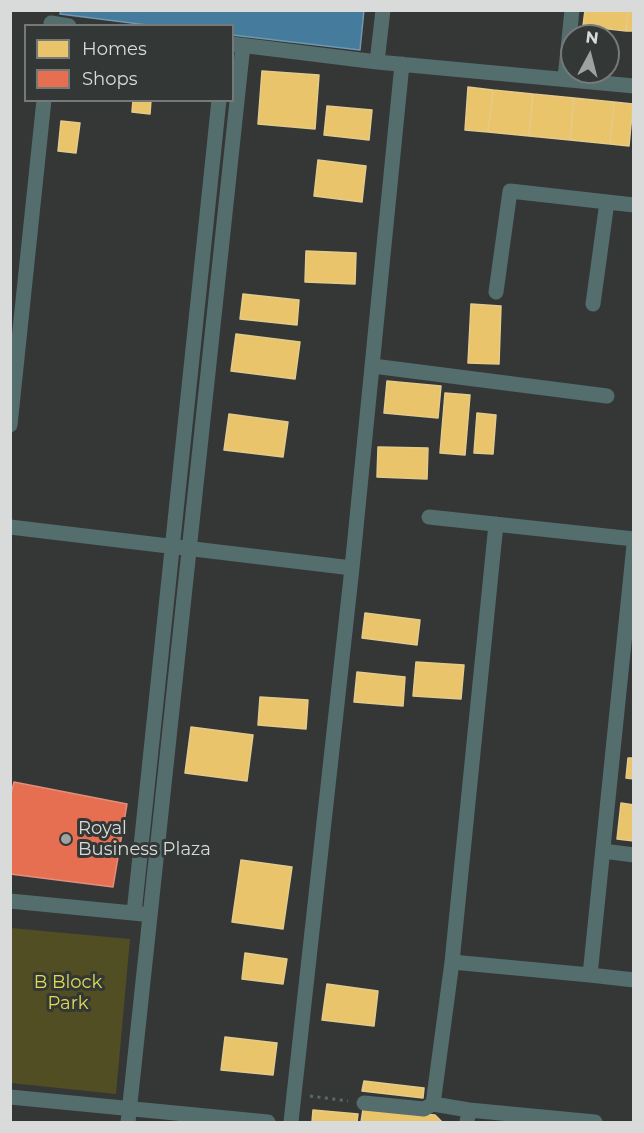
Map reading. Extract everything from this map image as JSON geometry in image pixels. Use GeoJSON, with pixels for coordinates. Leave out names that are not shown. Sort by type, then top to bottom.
{"type":"FeatureCollection","features":[{"type":"Feature","properties":{"kind":"street"},"geometry":{"type":"LineString","coordinates":[[377,62],[383,10]]}},
{"type":"Feature","properties":{"kind":"street"},"geometry":{"type":"LineString","coordinates":[[234,69],[236,48],[560,78]]}},
{"type":"Feature","properties":{"kind":"street"},"geometry":{"type":"LineString","coordinates":[[291,1122],[352,568],[402,64]]}},
{"type":"Feature","properties":{"kind":"street"},"geometry":{"type":"LineString","coordinates":[[616,84],[633,86]]}},
{"type":"Feature","properties":{"kind":"street"},"geometry":{"type":"LineString","coordinates":[[11,415],[44,102]]}},
{"type":"Feature","properties":{"kind":"street"},"geometry":{"type":"LineString","coordinates":[[134,913],[219,102]]}},
{"type":"Feature","properties":{"kind":"street"},"geometry":{"type":"LineString","coordinates":[[128,1116],[189,549],[231,102]]}},
{"type":"Feature","properties":{"kind":"street"},"geometry":{"type":"LineString","coordinates":[[496,292],[510,191],[633,205]]}},
{"type":"Feature","properties":{"kind":"street"},"geometry":{"type":"LineString","coordinates":[[593,304],[607,202]]}},
{"type":"Feature","properties":{"kind":"street"},"geometry":{"type":"LineString","coordinates":[[373,366],[607,396]]}},
{"type":"Feature","properties":{"kind":"street"},"geometry":{"type":"LineString","coordinates":[[429,517],[633,539]]}},
{"type":"Feature","properties":{"kind":"street"},"geometry":{"type":"LineString","coordinates":[[433,1104],[452,962],[496,524]]}},
{"type":"Feature","properties":{"kind":"street"},"geometry":{"type":"LineString","coordinates":[[10,527],[352,568]]}},
{"type":"Feature","properties":{"kind":"street"},"geometry":{"type":"LineString","coordinates":[[591,975],[633,545]]}},
{"type":"Feature","properties":{"kind":"street"},"geometry":{"type":"LineString","coordinates":[[603,851],[633,855]]}},
{"type":"Feature","properties":{"kind":"street"},"geometry":{"type":"LineString","coordinates":[[10,901],[149,915]]}},
{"type":"Feature","properties":{"kind":"street"},"geometry":{"type":"LineString","coordinates":[[452,962],[633,980]]}},
{"type":"Feature","properties":{"kind":"street"},"geometry":{"type":"LineString","coordinates":[[10,1097],[128,1116],[268,1122]]}},
{"type":"Feature","properties":{"kind":"street"},"geometry":{"type":"LineString","coordinates":[[364,1102],[424,1109],[433,1104],[468,1116],[595,1122]]}},
{"type":"Feature","properties":{"kind":"path"},"geometry":{"type":"LineString","coordinates":[[294,1094],[364,1102]]}},
{"type":"Feature","properties":{"kind":"green space","name":"B Block Park"},"geometry":{"type":"Polygon","coordinates":[[[11,928],[130,939],[116,1094],[11,1083],[11,928]]]}},
{"type":"Feature","properties":{"kind":"building: Homes"},"geometry":{"type":"Polygon","coordinates":[[[585,10],[628,10],[626,31],[620,30],[620,24],[583,24],[585,10]]]}},
{"type":"Feature","properties":{"kind":"building: Homes"},"geometry":{"type":"Polygon","coordinates":[[[628,10],[634,10],[634,31],[626,31],[628,10]]]}},
{"type":"Feature","properties":{"kind":"building: Homes"},"geometry":{"type":"Polygon","coordinates":[[[262,71],[319,75],[315,129],[258,124],[262,71]]]}},
{"type":"Feature","properties":{"kind":"building: Homes"},"geometry":{"type":"Polygon","coordinates":[[[468,87],[493,90],[488,132],[465,130],[468,87]]]}},
{"type":"Feature","properties":{"kind":"building: Homes"},"geometry":{"type":"Polygon","coordinates":[[[493,90],[533,94],[529,136],[488,132],[493,90]]]}},
{"type":"Feature","properties":{"kind":"building: Homes"},"geometry":{"type":"Polygon","coordinates":[[[533,94],[574,98],[570,140],[529,136],[533,94]]]}},
{"type":"Feature","properties":{"kind":"building: Homes"},"geometry":{"type":"Polygon","coordinates":[[[574,98],[614,102],[610,144],[570,140],[574,98]]]}},
{"type":"Feature","properties":{"kind":"building: Homes"},"geometry":{"type":"Polygon","coordinates":[[[133,102],[151,102],[150,114],[132,112],[133,102]]]}},
{"type":"Feature","properties":{"kind":"building: Homes"},"geometry":{"type":"Polygon","coordinates":[[[614,102],[633,104],[629,146],[610,144],[614,102]]]}},
{"type":"Feature","properties":{"kind":"building: Homes"},"geometry":{"type":"Polygon","coordinates":[[[327,106],[372,110],[369,140],[324,135],[327,106]]]}},
{"type":"Feature","properties":{"kind":"building: Homes"},"geometry":{"type":"Polygon","coordinates":[[[61,121],[80,123],[76,153],[58,151],[61,121]]]}},
{"type":"Feature","properties":{"kind":"building: Homes"},"geometry":{"type":"Polygon","coordinates":[[[318,160],[366,166],[362,202],[314,196],[318,160]]]}},
{"type":"Feature","properties":{"kind":"building: Homes"},"geometry":{"type":"Polygon","coordinates":[[[306,251],[356,253],[355,284],[305,282],[306,251]]]}},
{"type":"Feature","properties":{"kind":"building: Homes"},"geometry":{"type":"Polygon","coordinates":[[[243,294],[299,300],[297,325],[240,319],[243,294]]]}},
{"type":"Feature","properties":{"kind":"building: Homes"},"geometry":{"type":"Polygon","coordinates":[[[471,304],[501,306],[499,364],[468,363],[471,304]]]}},
{"type":"Feature","properties":{"kind":"building: Homes"},"geometry":{"type":"Polygon","coordinates":[[[236,334],[300,342],[295,379],[231,371],[236,334]]]}},
{"type":"Feature","properties":{"kind":"building: Homes"},"geometry":{"type":"Polygon","coordinates":[[[387,381],[441,386],[438,418],[384,413],[387,381]]]}},
{"type":"Feature","properties":{"kind":"building: Homes"},"geometry":{"type":"Polygon","coordinates":[[[445,393],[470,395],[465,455],[440,453],[445,393]]]}},
{"type":"Feature","properties":{"kind":"building: Homes"},"geometry":{"type":"Polygon","coordinates":[[[477,413],[496,415],[493,454],[474,453],[477,413]]]}},
{"type":"Feature","properties":{"kind":"building: Homes"},"geometry":{"type":"Polygon","coordinates":[[[229,414],[288,422],[283,457],[224,450],[229,414]]]}},
{"type":"Feature","properties":{"kind":"building: Homes"},"geometry":{"type":"Polygon","coordinates":[[[378,447],[428,448],[427,479],[377,477],[378,447]]]}},
{"type":"Feature","properties":{"kind":"building: Homes"},"geometry":{"type":"Polygon","coordinates":[[[365,613],[420,620],[417,645],[362,638],[365,613]]]}},
{"type":"Feature","properties":{"kind":"building: Homes"},"geometry":{"type":"Polygon","coordinates":[[[416,662],[464,665],[461,699],[413,696],[416,662]]]}},
{"type":"Feature","properties":{"kind":"building: Homes"},"geometry":{"type":"Polygon","coordinates":[[[357,672],[405,677],[403,706],[354,702],[357,672]]]}},
{"type":"Feature","properties":{"kind":"building: Homes"},"geometry":{"type":"Polygon","coordinates":[[[260,697],[308,700],[306,729],[258,725],[260,697]]]}},
{"type":"Feature","properties":{"kind":"building: Homes"},"geometry":{"type":"Polygon","coordinates":[[[191,727],[253,735],[247,781],[185,773],[191,727]]]}},
{"type":"Feature","properties":{"kind":"building: Homes"},"geometry":{"type":"Polygon","coordinates":[[[628,758],[634,758],[634,779],[626,778],[628,758]]]}},
{"type":"Feature","properties":{"kind":"building: Homes"},"geometry":{"type":"Polygon","coordinates":[[[621,803],[634,805],[634,841],[617,839],[621,803]]]}},
{"type":"Feature","properties":{"kind":"building: Homes"},"geometry":{"type":"Polygon","coordinates":[[[241,860],[292,867],[283,929],[232,922],[241,860]]]}},
{"type":"Feature","properties":{"kind":"building: Homes"},"geometry":{"type":"Polygon","coordinates":[[[245,953],[287,959],[283,984],[242,979],[245,953]]]}},
{"type":"Feature","properties":{"kind":"building: Homes"},"geometry":{"type":"Polygon","coordinates":[[[327,984],[378,991],[374,1026],[322,1020],[327,984]]]}},
{"type":"Feature","properties":{"kind":"building: Homes"},"geometry":{"type":"Polygon","coordinates":[[[225,1037],[277,1043],[273,1075],[221,1070],[225,1037]]]}},
{"type":"Feature","properties":{"kind":"building: Homes"},"geometry":{"type":"Polygon","coordinates":[[[364,1081],[424,1088],[423,1098],[362,1091],[364,1081]]]}},
{"type":"Feature","properties":{"kind":"building: Homes"},"geometry":{"type":"Polygon","coordinates":[[[363,1109],[435,1115],[442,1122],[361,1122],[363,1109]]]}},
{"type":"Feature","properties":{"kind":"building: Homes"},"geometry":{"type":"Polygon","coordinates":[[[313,1110],[358,1114],[357,1122],[312,1122],[313,1110]]]}},
{"type":"Feature","properties":{"kind":"building: Shops","name":"Royal Business Plaza"},"geometry":{"type":"Polygon","coordinates":[[[14,782],[127,804],[113,887],[10,874],[10,798],[14,782]]]}},
{"type":"Feature","properties":{"kind":"building: Public"},"geometry":{"type":"Polygon","coordinates":[[[61,10],[364,10],[360,50],[234,35],[234,24],[139,24],[60,14],[61,10]]]}},
{"type":"Feature","properties":{"kind":"place","name":"Royal Business Plaza"},"geometry":{"type":"Point","coordinates":[66,839]}}]}
